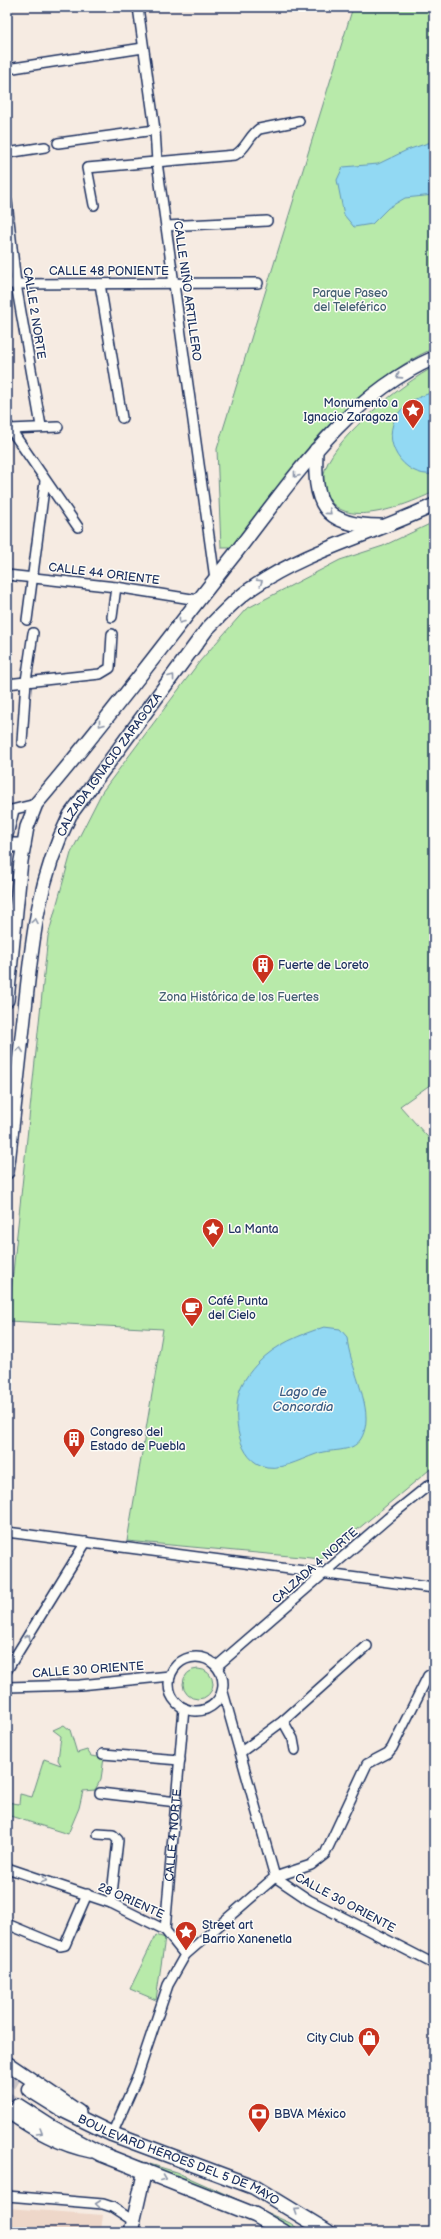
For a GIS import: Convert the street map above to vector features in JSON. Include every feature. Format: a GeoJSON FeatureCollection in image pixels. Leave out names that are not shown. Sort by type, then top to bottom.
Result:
{"type":"FeatureCollection","features":[{"type":"Feature","properties":{"kind":"main road"},"geometry":{"type":"LineString","coordinates":[[7,1000],[24,845],[27,827],[36,804],[316,450],[373,394],[400,374],[434,358]]}},
{"type":"Feature","properties":{"kind":"main road"},"geometry":{"type":"LineString","coordinates":[[316,450],[315,473],[317,492],[322,505],[332,516],[366,526],[386,526]]}},
{"type":"Feature","properties":{"kind":"main road","name":"CALZADA IGNACIO ZARAGOZA"},"geometry":{"type":"LineString","coordinates":[[7,1172],[33,934],[42,886],[57,841],[70,815],[207,629],[232,604],[251,588],[286,568],[319,552],[386,526],[434,505]]}},
{"type":"Feature","properties":{"kind":"main road"},"geometry":{"type":"LineString","coordinates":[[7,845],[24,845]]}},
{"type":"Feature","properties":{"kind":"main road"},"geometry":{"type":"LineString","coordinates":[[7,2063],[112,2134]]}},
{"type":"Feature","properties":{"kind":"main road","name":"BOULEVARD HÉROES DEL 5 DE MAYO"},"geometry":{"type":"LineString","coordinates":[[29,2089],[62,2109],[112,2134],[254,2187],[328,2232]]}},
{"type":"Feature","properties":{"kind":"main road","name":"BOULEVARD HÉROES DEL 5 DE MAYO"},"geometry":{"type":"LineString","coordinates":[[13,2109],[49,2126],[101,2154],[145,2170],[255,2215],[284,2232]]}},
{"type":"Feature","properties":{"kind":"main road"},"geometry":{"type":"LineString","coordinates":[[133,2228],[145,2170]]}},
{"type":"Feature","properties":{"kind":"street","name":"CALLE NIÑO ARTILLERO"},"geometry":{"type":"LineString","coordinates":[[138,7],[155,130],[157,162],[173,283],[215,579]]}},
{"type":"Feature","properties":{"kind":"street"},"geometry":{"type":"LineString","coordinates":[[7,69],[143,48]]}},
{"type":"Feature","properties":{"kind":"street"},"geometry":{"type":"LineString","coordinates":[[94,205],[87,168],[235,155],[241,152],[254,133],[259,129],[299,121]]}},
{"type":"Feature","properties":{"kind":"street"},"geometry":{"type":"LineString","coordinates":[[58,144],[155,130]]}},
{"type":"Feature","properties":{"kind":"street"},"geometry":{"type":"LineString","coordinates":[[7,153],[45,147]]}},
{"type":"Feature","properties":{"kind":"street","name":"CALLE 2 NORTE"},"geometry":{"type":"LineString","coordinates":[[7,202],[12,284],[40,426]]}},
{"type":"Feature","properties":{"kind":"street"},"geometry":{"type":"LineString","coordinates":[[166,226],[267,221]]}},
{"type":"Feature","properties":{"kind":"street","name":"CALLE 48 PONIENTE"},"geometry":{"type":"LineString","coordinates":[[12,284],[258,283]]}},
{"type":"Feature","properties":{"kind":"street"},"geometry":{"type":"LineString","coordinates":[[100,284],[122,418]]}},
{"type":"Feature","properties":{"kind":"street"},"geometry":{"type":"LineString","coordinates":[[8,427],[58,427]]}},
{"type":"Feature","properties":{"kind":"street"},"geometry":{"type":"LineString","coordinates":[[8,427],[78,527]]}},
{"type":"Feature","properties":{"kind":"street"},"geometry":{"type":"LineString","coordinates":[[27,620],[45,480]]}},
{"type":"Feature","properties":{"kind":"street","name":"CALLE 44 ORIENTE"},"geometry":{"type":"LineString","coordinates":[[7,575],[116,587],[198,600]]}},
{"type":"Feature","properties":{"kind":"street"},"geometry":{"type":"LineString","coordinates":[[112,617],[116,587]]}},
{"type":"Feature","properties":{"kind":"street"},"geometry":{"type":"LineString","coordinates":[[22,742],[26,681],[33,633]]}},
{"type":"Feature","properties":{"kind":"street"},"geometry":{"type":"LineString","coordinates":[[7,684],[100,674],[110,668],[112,634]]}},
{"type":"Feature","properties":{"kind":"street"},"geometry":{"type":"LineString","coordinates":[[7,839],[10,811],[36,804]]}},
{"type":"Feature","properties":{"kind":"street","name":"CALZADA 4 NORTE"},"geometry":{"type":"LineString","coordinates":[[217,1666],[388,1518],[429,1486]]}},
{"type":"Feature","properties":{"kind":"street"},"geometry":{"type":"LineString","coordinates":[[7,1532],[434,1588]]}},
{"type":"Feature","properties":{"kind":"street"},"geometry":{"type":"LineString","coordinates":[[7,1670],[86,1542]]}},
{"type":"Feature","properties":{"kind":"street"},"geometry":{"type":"LineString","coordinates":[[241,1752],[283,1721],[367,1646]]}},
{"type":"Feature","properties":{"kind":"street"},"geometry":{"type":"LineString","coordinates":[[191,1657],[203,1657],[217,1666],[224,1682],[219,1699],[207,1709],[191,1711],[176,1702],[171,1694],[169,1685],[170,1676],[179,1662],[191,1657]]}},
{"type":"Feature","properties":{"kind":"street"},"geometry":{"type":"LineString","coordinates":[[112,2134],[136,2080],[168,1985],[186,1955],[275,1877],[311,1865],[325,1854],[367,1764],[388,1753],[392,1748],[428,1676],[434,1672]]}},
{"type":"Feature","properties":{"kind":"street","name":"CALLE 30 ORIENTE"},"geometry":{"type":"LineString","coordinates":[[7,1687],[80,1685],[170,1676]]}},
{"type":"Feature","properties":{"kind":"street","name":"CALLE 30 ORIENTE"},"geometry":{"type":"LineString","coordinates":[[222,1692],[241,1752],[275,1877],[309,1900],[434,1964]]}},
{"type":"Feature","properties":{"kind":"street","name":"CALLE 4 NORTE"},"geometry":{"type":"LineString","coordinates":[[165,1930],[184,1708]]}},
{"type":"Feature","properties":{"kind":"street"},"geometry":{"type":"LineString","coordinates":[[283,1721],[293,1739],[295,1750]]}},
{"type":"Feature","properties":{"kind":"street"},"geometry":{"type":"LineString","coordinates":[[103,1754],[180,1760]]}},
{"type":"Feature","properties":{"kind":"street"},"geometry":{"type":"LineString","coordinates":[[100,1793],[177,1802]]}},
{"type":"Feature","properties":{"kind":"street"},"geometry":{"type":"LineString","coordinates":[[98,1834],[113,1835],[118,1840],[111,1903]]}},
{"type":"Feature","properties":{"kind":"street","name":"28 ORIENTE"},"geometry":{"type":"LineString","coordinates":[[7,1868],[111,1903],[165,1930]]}},
{"type":"Feature","properties":{"kind":"street"},"geometry":{"type":"LineString","coordinates":[[7,1924],[60,1946],[65,1945],[87,1894]]}},
{"type":"Feature","properties":{"kind":"street"},"geometry":{"type":"LineString","coordinates":[[165,1930],[186,1955]]}},
{"type":"Feature","properties":{"kind":"street"},"geometry":{"type":"LineString","coordinates":[[7,2196],[103,2204],[112,2207],[133,2228]]}},
{"type":"Feature","properties":{"kind":"shaded area"},"geometry":{"type":"Polygon","coordinates":[[[7,2208],[103,2215],[101,2230],[112,2232],[7,2232],[7,2208]]]}},
{"type":"Feature","properties":{"kind":"green space","name":"Parque Paseo del Teleférico"},"geometry":{"type":"Polygon","coordinates":[[[353,7],[434,7],[434,348],[404,364],[375,385],[348,409],[297,463],[231,547],[221,547],[217,449],[353,7]]]}},
{"type":"Feature","properties":{"kind":"green space"},"geometry":{"type":"Polygon","coordinates":[[[434,367],[434,492],[409,503],[378,512],[363,514],[348,512],[337,507],[328,497],[324,482],[326,467],[333,454],[343,440],[373,411],[421,374],[434,367]]]}},
{"type":"Feature","properties":{"kind":"green space","name":"Zona Histórica de los Fuertes"},"geometry":{"type":"Polygon","coordinates":[[[434,522],[434,1082],[400,1106],[434,1144],[434,1466],[322,1559],[127,1541],[163,1329],[8,1321],[48,936],[71,853],[102,792],[200,661],[246,609],[340,560],[383,546],[434,522]]]}},
{"type":"Feature","properties":{"kind":"green space"},"geometry":{"type":"Polygon","coordinates":[[[198,1669],[204,1670],[212,1678],[212,1690],[204,1698],[198,1699],[192,1698],[184,1690],[183,1684],[184,1678],[192,1670],[198,1669]]]}},
{"type":"Feature","properties":{"kind":"green space"},"geometry":{"type":"Polygon","coordinates":[[[64,1725],[70,1730],[77,1753],[87,1750],[91,1756],[104,1758],[101,1779],[95,1790],[83,1791],[79,1808],[68,1834],[7,1815],[7,1802],[19,1804],[20,1794],[32,1797],[44,1759],[61,1765],[58,1760],[61,1736],[53,1730],[64,1725]]]}},
{"type":"Feature","properties":{"kind":"green space"},"geometry":{"type":"Polygon","coordinates":[[[156,1935],[165,1938],[156,2000],[130,1989],[156,1935]]]}},
{"type":"Feature","properties":{"kind":"green space"},"geometry":{"type":"Polygon","coordinates":[[[127,2157],[176,2172],[290,2223],[303,2232],[289,2232],[127,2157]]]}},
{"type":"Feature","properties":{"kind":"water"},"geometry":{"type":"Polygon","coordinates":[[[434,141],[434,195],[405,198],[388,208],[372,224],[354,227],[344,215],[337,180],[343,167],[378,164],[407,150],[434,141]]]}},
{"type":"Feature","properties":{"kind":"water","name":"Monumento a Ignacio Zaragoza"},"geometry":{"type":"Polygon","coordinates":[[[434,392],[434,474],[423,474],[404,464],[397,455],[391,435],[393,424],[398,414],[405,406],[424,395],[434,392]]]}},
{"type":"Feature","properties":{"kind":"water","name":"Lago de Concordia"},"geometry":{"type":"Polygon","coordinates":[[[324,1327],[340,1329],[347,1337],[365,1407],[366,1418],[363,1436],[355,1445],[349,1448],[323,1452],[288,1465],[267,1467],[257,1463],[249,1457],[243,1448],[237,1426],[237,1403],[242,1385],[255,1366],[265,1356],[280,1345],[324,1327]]]}},
{"type":"Feature","properties":{"kind":"tunnel"},"geometry":{"type":"LineString","coordinates":[[7,2075],[29,2089]]}},
{"type":"Feature","properties":{"kind":"tunnel"},"geometry":{"type":"LineString","coordinates":[[7,2099],[18,2106]]}},
{"type":"Feature","properties":{"kind":"place","name":"Monumento a Ignacio Zaragoza"},"geometry":{"type":"Point","coordinates":[413,430]}},
{"type":"Feature","properties":{"kind":"place","name":"Fuerte de Loreto"},"geometry":{"type":"Point","coordinates":[263,984]}},
{"type":"Feature","properties":{"kind":"place","name":"La Manta"},"geometry":{"type":"Point","coordinates":[213,1248]}},
{"type":"Feature","properties":{"kind":"place","name":"Café Punta del Cielo"},"geometry":{"type":"Point","coordinates":[192,1328]}},
{"type":"Feature","properties":{"kind":"place","name":"Congreso del Estado de Puebla"},"geometry":{"type":"Point","coordinates":[74,1458]}},
{"type":"Feature","properties":{"kind":"place","name":"Street art Barrio Xanenetla"},"geometry":{"type":"Point","coordinates":[186,1952]}},
{"type":"Feature","properties":{"kind":"place","name":"City Club"},"geometry":{"type":"Point","coordinates":[369,2058]}},
{"type":"Feature","properties":{"kind":"place","name":"BBVA México"},"geometry":{"type":"Point","coordinates":[259,2134]}}]}
